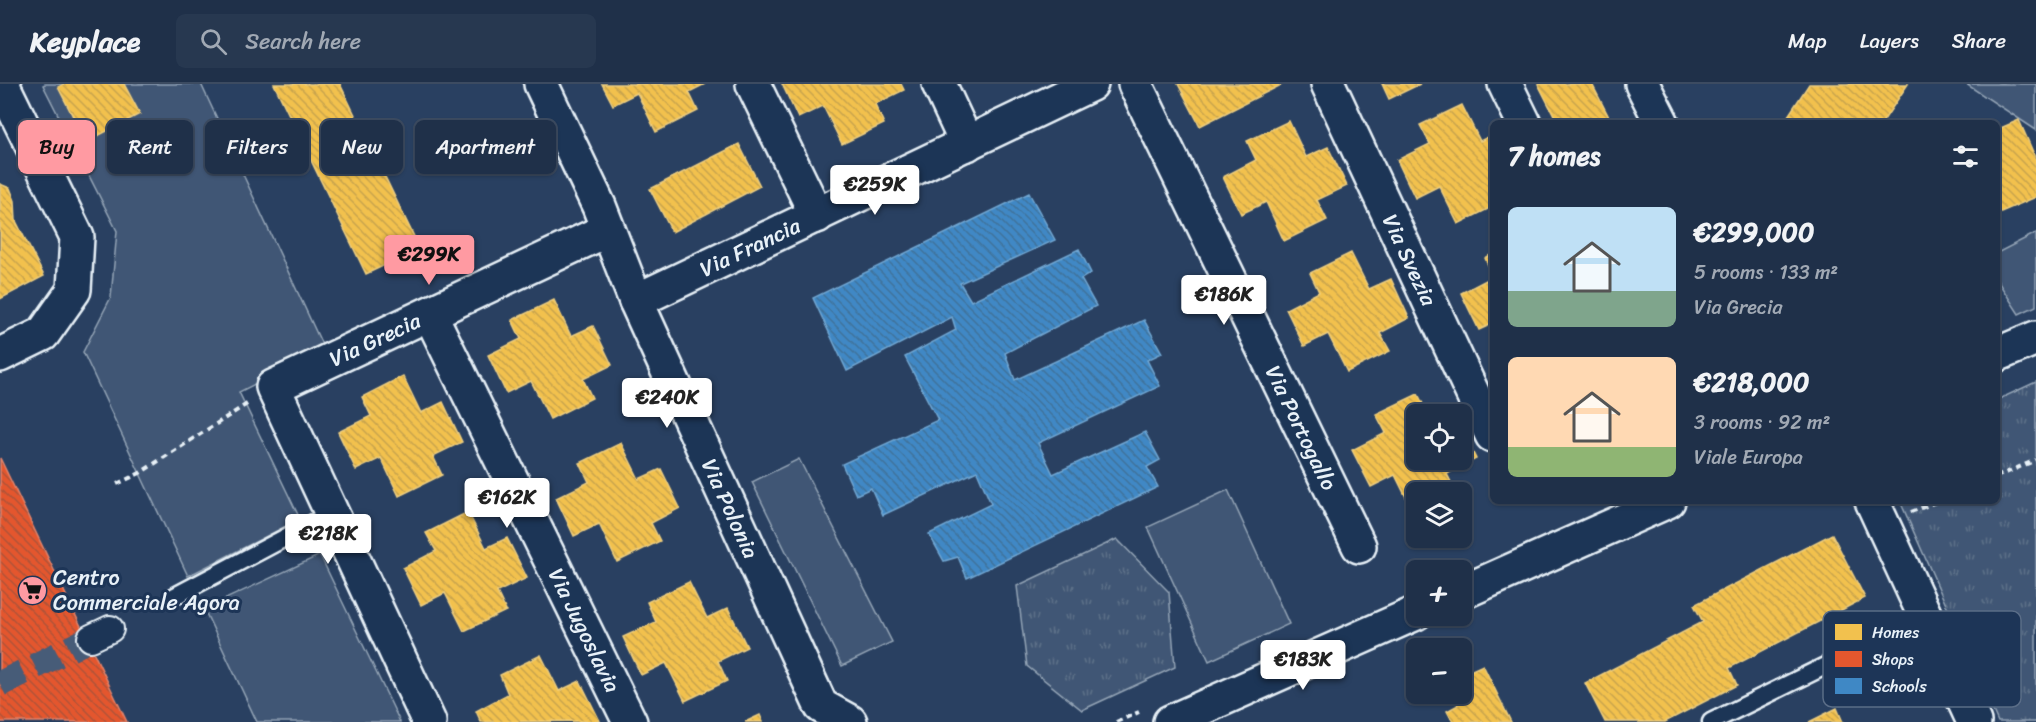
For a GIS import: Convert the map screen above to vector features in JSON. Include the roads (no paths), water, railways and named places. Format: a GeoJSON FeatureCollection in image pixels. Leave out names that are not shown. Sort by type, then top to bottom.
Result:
{"type":"FeatureCollection","features":[{"type":"Feature","properties":{"kind":"street"},"geometry":{"type":"LineString","coordinates":[[0,355],[43,334],[74,290],[77,237],[2,84]]}},
{"type":"Feature","properties":{"kind":"street","name":"Via Polonia"},"geometry":{"type":"LineString","coordinates":[[541,84],[599,206],[636,301],[821,706],[850,722]]}},
{"type":"Feature","properties":{"kind":"street"},"geometry":{"type":"LineString","coordinates":[[753,84],[817,216]]}},
{"type":"Feature","properties":{"kind":"street"},"geometry":{"type":"LineString","coordinates":[[939,84],[968,144]]}},
{"type":"Feature","properties":{"kind":"street","name":"Via Francia"},"geometry":{"type":"LineString","coordinates":[[636,301],[1091,84]]}},
{"type":"Feature","properties":{"kind":"street","name":"Via Portogallo"},"geometry":{"type":"LineString","coordinates":[[1135,84],[1359,546]]}},
{"type":"Feature","properties":{"kind":"street","name":"Via Svezia"},"geometry":{"type":"LineString","coordinates":[[1328,84],[1490,431]]}},
{"type":"Feature","properties":{"kind":"street"},"geometry":{"type":"LineString","coordinates":[[1505,84],[1523,120]]}},
{"type":"Feature","properties":{"kind":"street"},"geometry":{"type":"LineString","coordinates":[[1642,84],[1660,120]]}},
{"type":"Feature","properties":{"kind":"street","name":"Via Grecia"},"geometry":{"type":"LineString","coordinates":[[332,513],[273,387],[607,230]]}},
{"type":"Feature","properties":{"kind":"street","name":"Via Jugoslavia"},"geometry":{"type":"LineString","coordinates":[[430,314],[630,722]]}},
{"type":"Feature","properties":{"kind":"street"},"geometry":{"type":"LineString","coordinates":[[2000,353],[2036,338]]}},
{"type":"Feature","properties":{"kind":"street"},"geometry":{"type":"LineString","coordinates":[[1472,588],[1661,504]]}},
{"type":"Feature","properties":{"kind":"street"},"geometry":{"type":"LineString","coordinates":[[1873,504],[1922,611]]}},
{"type":"Feature","properties":{"kind":"street"},"geometry":{"type":"LineString","coordinates":[[332,513],[429,722]]}},
{"type":"Feature","properties":{"kind":"street"},"geometry":{"type":"LineString","coordinates":[[1170,722],[1406,617]]}},
{"type":"Feature","properties":{"kind":"street"},"geometry":{"type":"LineString","coordinates":[[1967,707],[1974,722]]}},
{"type":"Feature","properties":{"kind":"lane"},"geometry":{"type":"LineString","coordinates":[[173,597],[332,513]]}},
{"type":"Feature","properties":{"kind":"lane"},"geometry":{"type":"LineString","coordinates":[[1712,722],[1823,667]]}},
{"type":"Feature","properties":{"kind":"tunnel"},"geometry":{"type":"LineString","coordinates":[[0,684],[91,638]]}},
{"type":"Feature","properties":{"kind":"place","name":"Centro Commerciale Agora"},"geometry":{"type":"Point","coordinates":[32,590]}}]}
